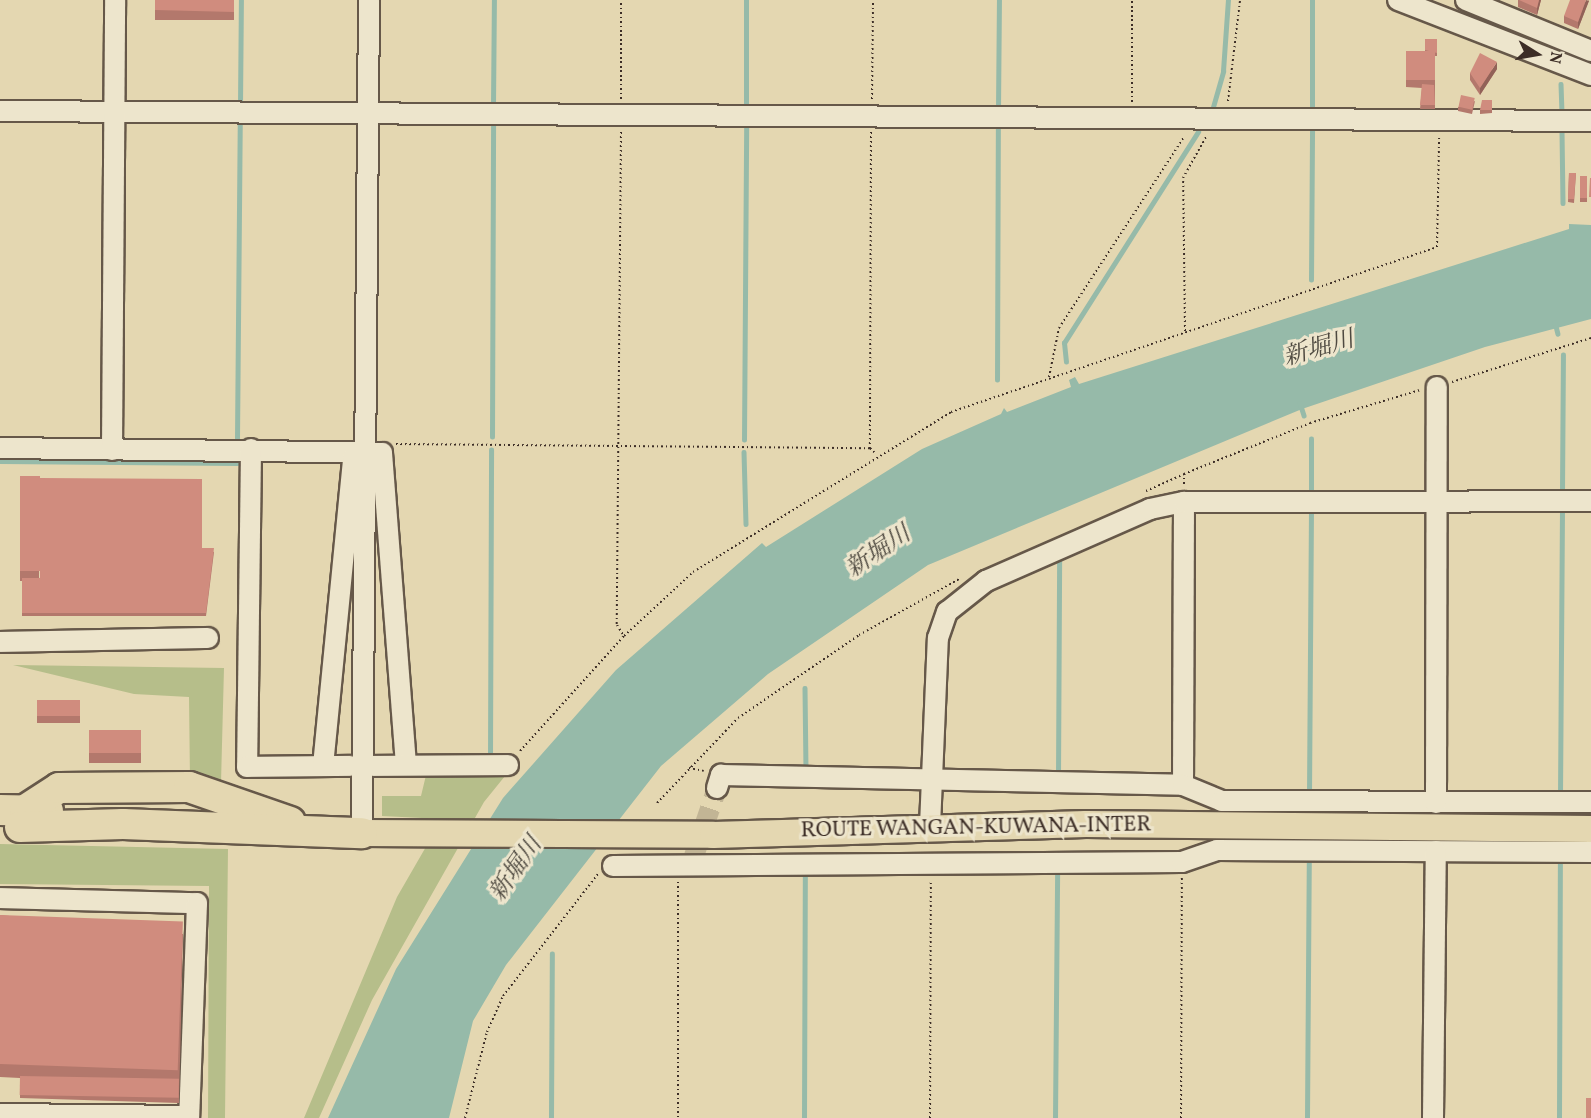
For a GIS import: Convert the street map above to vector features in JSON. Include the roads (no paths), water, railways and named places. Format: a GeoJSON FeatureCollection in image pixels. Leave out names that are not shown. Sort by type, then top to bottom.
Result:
{"type":"FeatureCollection","features":[{"type":"Feature","properties":{"kind":"highway"},"geometry":{"type":"LineString","coordinates":[[9,817],[59,788],[189,787],[307,829]]}},
{"type":"Feature","properties":{"kind":"highway"},"geometry":{"type":"LineString","coordinates":[[9,817],[63,837],[251,840],[307,829],[362,833]]}},
{"type":"Feature","properties":{"kind":"main road","name":"ROUTE WANGAN-KUWANA-INTER"},"geometry":{"type":"LineString","coordinates":[[362,833],[636,835],[930,826],[1591,829]]}},
{"type":"Feature","properties":{"kind":"street"},"geometry":{"type":"LineString","coordinates":[[112,450],[115,0]]}},
{"type":"Feature","properties":{"kind":"street"},"geometry":{"type":"LineString","coordinates":[[362,833],[369,0]]}},
{"type":"Feature","properties":{"kind":"street"},"geometry":{"type":"LineString","coordinates":[[1398,0],[1591,75]]}},
{"type":"Feature","properties":{"kind":"street"},"geometry":{"type":"LineString","coordinates":[[1466,0],[1591,51]]}},
{"type":"Feature","properties":{"kind":"street"},"geometry":{"type":"LineString","coordinates":[[0,111],[368,116],[1195,118],[1440,123],[1591,121]]}},
{"type":"Feature","properties":{"kind":"street"},"geometry":{"type":"LineString","coordinates":[[1436,803],[1437,387]]}},
{"type":"Feature","properties":{"kind":"street"},"geometry":{"type":"LineString","coordinates":[[0,448],[366,449],[382,453],[406,764]]}},
{"type":"Feature","properties":{"kind":"street"},"geometry":{"type":"LineString","coordinates":[[251,449],[247,767],[350,766]]}},
{"type":"Feature","properties":{"kind":"street"},"geometry":{"type":"LineString","coordinates":[[323,766],[353,458],[366,449]]}},
{"type":"Feature","properties":{"kind":"street"},"geometry":{"type":"LineString","coordinates":[[930,826],[929,784],[938,638],[947,612],[986,581],[1150,509],[1184,502],[1438,498],[1591,501]]}},
{"type":"Feature","properties":{"kind":"street"},"geometry":{"type":"LineString","coordinates":[[1183,785],[1184,502]]}},
{"type":"Feature","properties":{"kind":"street"},"geometry":{"type":"LineString","coordinates":[[0,642],[208,638]]}},
{"type":"Feature","properties":{"kind":"street"},"geometry":{"type":"LineString","coordinates":[[374,766],[508,765]]}},
{"type":"Feature","properties":{"kind":"street"},"geometry":{"type":"LineString","coordinates":[[717,788],[721,775],[929,784],[1183,785],[1222,801],[1591,802]]}},
{"type":"Feature","properties":{"kind":"street"},"geometry":{"type":"LineString","coordinates":[[613,866],[1182,862],[1217,850],[1591,852]]}},
{"type":"Feature","properties":{"kind":"street"},"geometry":{"type":"LineString","coordinates":[[1433,1118],[1436,851]]}},
{"type":"Feature","properties":{"kind":"street"},"geometry":{"type":"LineString","coordinates":[[0,898],[197,903],[189,1117],[0,1114]]}},
{"type":"Feature","properties":{"kind":"water","name":"新堀川"},"geometry":{"type":"Polygon","coordinates":[[[1569,224],[1591,225],[1591,319],[1485,347],[1302,409],[928,565],[768,674],[661,766],[506,965],[473,1021],[449,1118],[328,1118],[396,969],[503,798],[616,670],[762,543],[766,547],[922,449],[1001,414],[1004,408],[1007,412],[1071,387],[1069,380],[1075,377],[1079,384],[1569,229],[1569,224]]]}},
{"type":"Feature","properties":{"kind":"waterway"},"geometry":{"type":"LineString","coordinates":[[240,105],[241,0]]}},
{"type":"Feature","properties":{"kind":"waterway"},"geometry":{"type":"LineString","coordinates":[[493,106],[494,0]]}},
{"type":"Feature","properties":{"kind":"waterway"},"geometry":{"type":"LineString","coordinates":[[746,0],[746,108]]}},
{"type":"Feature","properties":{"kind":"waterway"},"geometry":{"type":"LineString","coordinates":[[998,110],[999,0]]}},
{"type":"Feature","properties":{"kind":"waterway"},"geometry":{"type":"LineString","coordinates":[[1213,107],[1223,71],[1228,0]]}},
{"type":"Feature","properties":{"kind":"waterway"},"geometry":{"type":"LineString","coordinates":[[1312,0],[1312,111]]}},
{"type":"Feature","properties":{"kind":"waterway"},"geometry":{"type":"LineString","coordinates":[[1561,84],[1562,112]]}},
{"type":"Feature","properties":{"kind":"waterway"},"geometry":{"type":"LineString","coordinates":[[237,439],[240,122]]}},
{"type":"Feature","properties":{"kind":"waterway"},"geometry":{"type":"LineString","coordinates":[[492,437],[493,124]]}},
{"type":"Feature","properties":{"kind":"waterway"},"geometry":{"type":"LineString","coordinates":[[744,440],[746,126]]}},
{"type":"Feature","properties":{"kind":"waterway"},"geometry":{"type":"LineString","coordinates":[[997,380],[998,128]]}},
{"type":"Feature","properties":{"kind":"waterway"},"geometry":{"type":"LineString","coordinates":[[1311,280],[1312,130]]}},
{"type":"Feature","properties":{"kind":"waterway"},"geometry":{"type":"LineString","coordinates":[[1562,131],[1563,203]]}},
{"type":"Feature","properties":{"kind":"waterway"},"geometry":{"type":"LineString","coordinates":[[1066,362],[1064,343],[1198,132]]}},
{"type":"Feature","properties":{"kind":"waterway"},"geometry":{"type":"LineString","coordinates":[[1555,322],[1558,334]]}},
{"type":"Feature","properties":{"kind":"waterway"},"geometry":{"type":"LineString","coordinates":[[1562,492],[1563,355]]}},
{"type":"Feature","properties":{"kind":"waterway"},"geometry":{"type":"LineString","coordinates":[[1300,403],[1304,415]]}},
{"type":"Feature","properties":{"kind":"waterway"},"geometry":{"type":"LineString","coordinates":[[1311,439],[1311,492]]}},
{"type":"Feature","properties":{"kind":"waterway"},"geometry":{"type":"LineString","coordinates":[[490,759],[491,450]]}},
{"type":"Feature","properties":{"kind":"waterway"},"geometry":{"type":"LineString","coordinates":[[744,452],[746,524]]}},
{"type":"Feature","properties":{"kind":"waterway"},"geometry":{"type":"LineString","coordinates":[[0,461],[237,463]]}},
{"type":"Feature","properties":{"kind":"waterway"},"geometry":{"type":"LineString","coordinates":[[1309,795],[1311,508]]}},
{"type":"Feature","properties":{"kind":"waterway"},"geometry":{"type":"LineString","coordinates":[[1560,796],[1562,509]]}},
{"type":"Feature","properties":{"kind":"waterway"},"geometry":{"type":"LineString","coordinates":[[1058,778],[1059,559]]}},
{"type":"Feature","properties":{"kind":"waterway"},"geometry":{"type":"LineString","coordinates":[[805,688],[806,772]]}},
{"type":"Feature","properties":{"kind":"waterway"},"geometry":{"type":"LineString","coordinates":[[1307,1118],[1309,857]]}},
{"type":"Feature","properties":{"kind":"waterway"},"geometry":{"type":"LineString","coordinates":[[1559,1118],[1560,858]]}},
{"type":"Feature","properties":{"kind":"waterway"},"geometry":{"type":"LineString","coordinates":[[1055,1118],[1057,869]]}},
{"type":"Feature","properties":{"kind":"waterway"},"geometry":{"type":"LineString","coordinates":[[804,1118],[805,873]]}},
{"type":"Feature","properties":{"kind":"waterway"},"geometry":{"type":"LineString","coordinates":[[551,1118],[552,954]]}},
{"type":"Feature","properties":{"kind":"tunnel"},"geometry":{"type":"LineString","coordinates":[[694,856],[717,788]]}}]}
